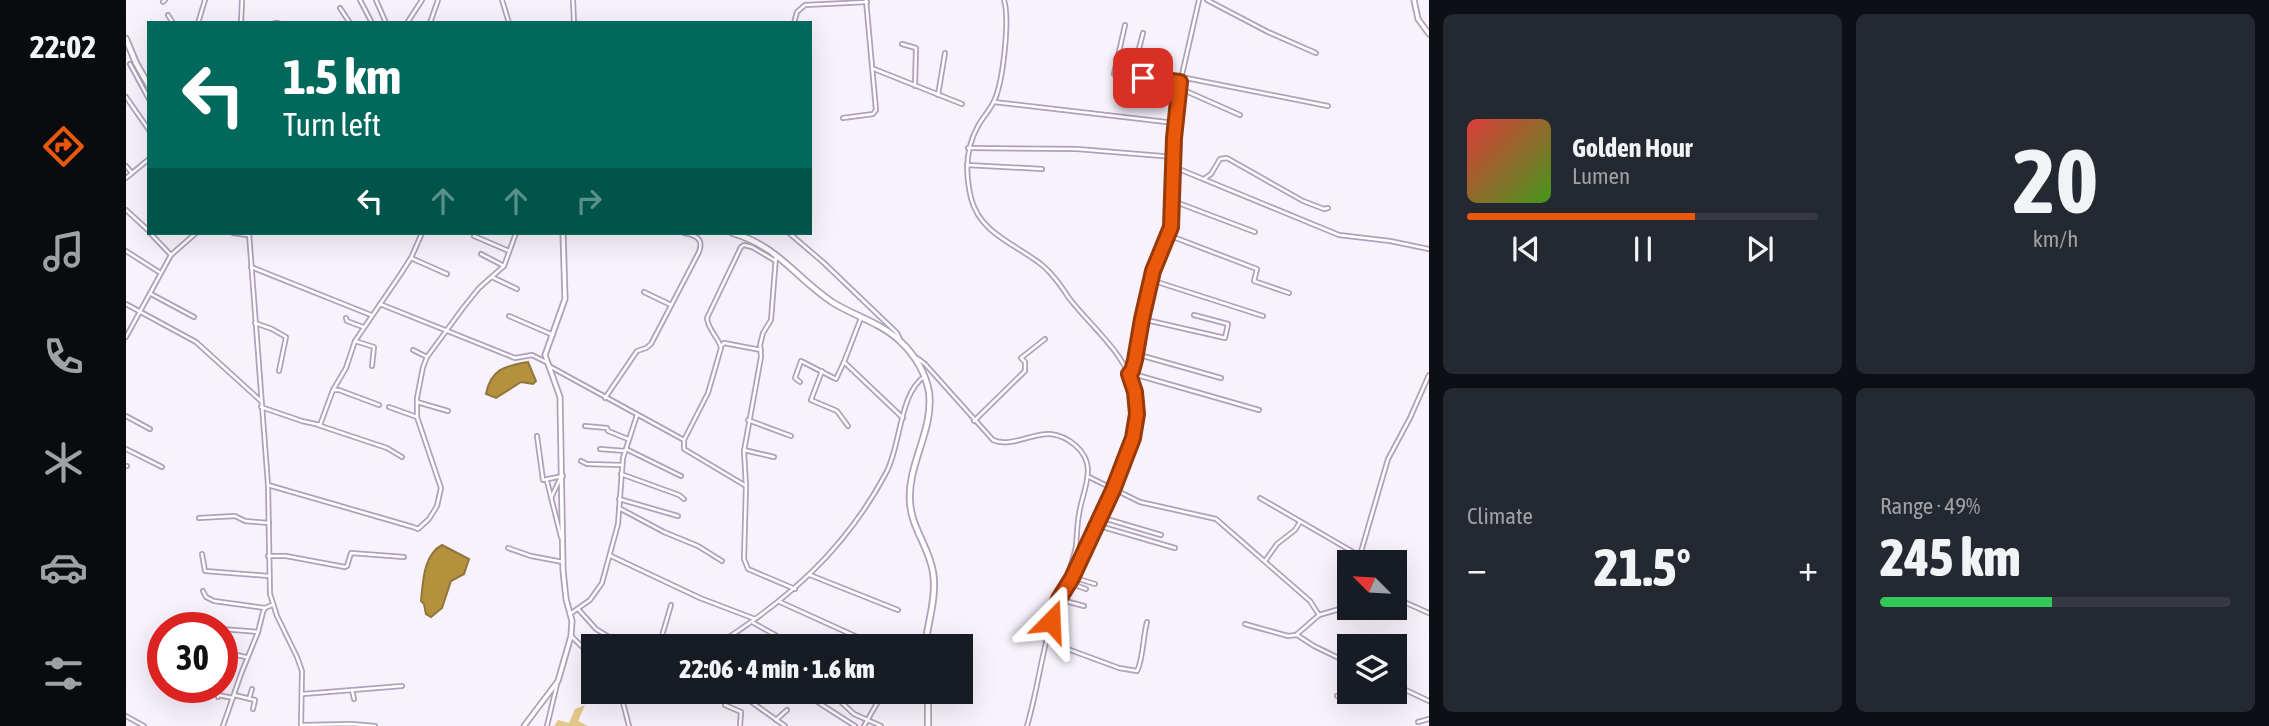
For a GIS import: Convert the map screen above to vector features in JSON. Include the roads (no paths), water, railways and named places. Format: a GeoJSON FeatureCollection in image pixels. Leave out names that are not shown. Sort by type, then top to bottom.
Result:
{"type":"FeatureCollection","features":[{"type":"Feature","properties":{"kind":"main road"},"geometry":{"type":"LineString","coordinates":[[126,39],[147,82]]}},
{"type":"Feature","properties":{"kind":"main road"},"geometry":{"type":"LineString","coordinates":[[738,235],[760,243],[777,254],[827,299],[879,326],[901,341],[925,376],[929,392],[929,413],[910,482],[909,499],[913,521],[933,572],[933,595],[927,634]]}},
{"type":"Feature","properties":{"kind":"main road"},"geometry":{"type":"LineString","coordinates":[[928,704],[928,726]]}},
{"type":"Feature","properties":{"kind":"street"},"geometry":{"type":"LineString","coordinates":[[199,21],[205,0]]}},
{"type":"Feature","properties":{"kind":"street"},"geometry":{"type":"LineString","coordinates":[[241,21],[242,0]]}},
{"type":"Feature","properties":{"kind":"street"},"geometry":{"type":"LineString","coordinates":[[360,0],[371,21]]}},
{"type":"Feature","properties":{"kind":"street"},"geometry":{"type":"LineString","coordinates":[[376,0],[385,21]]}},
{"type":"Feature","properties":{"kind":"street"},"geometry":{"type":"LineString","coordinates":[[408,21],[422,0]]}},
{"type":"Feature","properties":{"kind":"street"},"geometry":{"type":"LineString","coordinates":[[431,21],[438,0]]}},
{"type":"Feature","properties":{"kind":"street"},"geometry":{"type":"LineString","coordinates":[[502,0],[508,21]]}},
{"type":"Feature","properties":{"kind":"street"},"geometry":{"type":"LineString","coordinates":[[573,0],[574,21]]}},
{"type":"Feature","properties":{"kind":"street"},"geometry":{"type":"LineString","coordinates":[[1004,0],[1006,14],[999,83],[994,102],[968,148],[969,190],[978,216],[998,237],[1049,271],[1119,357],[1129,373],[1136,403],[1136,424],[1113,490],[1072,578],[1067,582]]}},
{"type":"Feature","properties":{"kind":"street"},"geometry":{"type":"LineString","coordinates":[[1129,373],[1136,354],[1151,280],[1171,227],[1179,88],[1199,0]]}},
{"type":"Feature","properties":{"kind":"street"},"geometry":{"type":"LineString","coordinates":[[1206,0],[1316,53]]}},
{"type":"Feature","properties":{"kind":"street"},"geometry":{"type":"LineString","coordinates":[[1413,0],[1418,19],[1429,34]]}},
{"type":"Feature","properties":{"kind":"street"},"geometry":{"type":"LineString","coordinates":[[795,21],[797,12],[805,5],[867,1],[875,112],[843,118]]}},
{"type":"Feature","properties":{"kind":"street"},"geometry":{"type":"LineString","coordinates":[[340,8],[350,21]]}},
{"type":"Feature","properties":{"kind":"street"},"geometry":{"type":"LineString","coordinates":[[168,15],[172,21]]}},
{"type":"Feature","properties":{"kind":"street"},"geometry":{"type":"LineString","coordinates":[[1125,25],[1114,74],[1180,82]]}},
{"type":"Feature","properties":{"kind":"street"},"geometry":{"type":"LineString","coordinates":[[1132,76],[1143,33]]}},
{"type":"Feature","properties":{"kind":"street"},"geometry":{"type":"LineString","coordinates":[[902,44],[916,48],[915,86]]}},
{"type":"Feature","properties":{"kind":"street"},"geometry":{"type":"LineString","coordinates":[[938,95],[945,53]]}},
{"type":"Feature","properties":{"kind":"street"},"geometry":{"type":"LineString","coordinates":[[130,64],[147,95]]}},
{"type":"Feature","properties":{"kind":"street"},"geometry":{"type":"LineString","coordinates":[[873,69],[962,104]]}},
{"type":"Feature","properties":{"kind":"street"},"geometry":{"type":"LineString","coordinates":[[1181,77],[1328,106]]}},
{"type":"Feature","properties":{"kind":"street"},"geometry":{"type":"LineString","coordinates":[[1179,88],[1240,115]]}},
{"type":"Feature","properties":{"kind":"street"},"geometry":{"type":"LineString","coordinates":[[126,97],[147,127]]}},
{"type":"Feature","properties":{"kind":"street"},"geometry":{"type":"LineString","coordinates":[[994,102],[1175,124]]}},
{"type":"Feature","properties":{"kind":"street"},"geometry":{"type":"LineString","coordinates":[[968,148],[1077,149],[1174,157]]}},
{"type":"Feature","properties":{"kind":"street"},"geometry":{"type":"LineString","coordinates":[[1205,179],[1220,159],[1227,158],[1303,201],[1328,208]]}},
{"type":"Feature","properties":{"kind":"street"},"geometry":{"type":"LineString","coordinates":[[126,178],[147,161]]}},
{"type":"Feature","properties":{"kind":"street"},"geometry":{"type":"LineString","coordinates":[[967,165],[1042,169]]}},
{"type":"Feature","properties":{"kind":"street"},"geometry":{"type":"LineString","coordinates":[[126,166],[132,173]]}},
{"type":"Feature","properties":{"kind":"street"},"geometry":{"type":"LineString","coordinates":[[1174,167],[1339,235],[1429,249]]}},
{"type":"Feature","properties":{"kind":"street"},"geometry":{"type":"LineString","coordinates":[[1173,201],[1255,233]]}},
{"type":"Feature","properties":{"kind":"street"},"geometry":{"type":"LineString","coordinates":[[126,210],[147,229]]}},
{"type":"Feature","properties":{"kind":"street"},"geometry":{"type":"LineString","coordinates":[[153,235],[171,256]]}},
{"type":"Feature","properties":{"kind":"street"},"geometry":{"type":"LineString","coordinates":[[126,337],[171,256],[195,235]]}},
{"type":"Feature","properties":{"kind":"street"},"geometry":{"type":"LineString","coordinates":[[249,235],[268,485],[268,556],[273,605],[302,671],[301,726],[375,726]]}},
{"type":"Feature","properties":{"kind":"street"},"geometry":{"type":"LineString","coordinates":[[318,425],[346,368],[355,341],[411,258],[421,235]]}},
{"type":"Feature","properties":{"kind":"street"},"geometry":{"type":"LineString","coordinates":[[268,485],[418,529],[429,519],[437,506],[441,488],[417,417],[423,367],[427,356],[479,288],[504,266],[515,235]]}},
{"type":"Feature","properties":{"kind":"street"},"geometry":{"type":"LineString","coordinates":[[547,726],[571,636],[563,562],[560,397],[547,364],[547,347],[565,299],[563,235]]}},
{"type":"Feature","properties":{"kind":"street"},"geometry":{"type":"LineString","coordinates":[[605,398],[637,351],[651,344],[701,248],[700,241],[692,235]]}},
{"type":"Feature","properties":{"kind":"street"},"geometry":{"type":"LineString","coordinates":[[791,235],[891,327],[901,341]]}},
{"type":"Feature","properties":{"kind":"street"},"geometry":{"type":"LineString","coordinates":[[1168,235],[1257,269],[1254,281],[1289,293]]}},
{"type":"Feature","properties":{"kind":"street"},"geometry":{"type":"LineString","coordinates":[[474,236],[509,251]]}},
{"type":"Feature","properties":{"kind":"street"},"geometry":{"type":"LineString","coordinates":[[721,346],[707,318],[741,247],[752,247],[775,261]]}},
{"type":"Feature","properties":{"kind":"street"},"geometry":{"type":"LineString","coordinates":[[126,251],[160,273]]}},
{"type":"Feature","properties":{"kind":"street"},"geometry":{"type":"LineString","coordinates":[[481,254],[504,266]]}},
{"type":"Feature","properties":{"kind":"street"},"geometry":{"type":"LineString","coordinates":[[777,254],[771,320],[763,333],[744,450],[747,486],[745,566],[795,589]]}},
{"type":"Feature","properties":{"kind":"street"},"geometry":{"type":"LineString","coordinates":[[411,258],[447,274]]}},
{"type":"Feature","properties":{"kind":"street"},"geometry":{"type":"LineString","coordinates":[[250,266],[371,315]]}},
{"type":"Feature","properties":{"kind":"street"},"geometry":{"type":"LineString","coordinates":[[492,277],[517,289]]}},
{"type":"Feature","properties":{"kind":"street"},"geometry":{"type":"LineString","coordinates":[[1151,280],[1263,316]]}},
{"type":"Feature","properties":{"kind":"street"},"geometry":{"type":"LineString","coordinates":[[644,292],[671,305]]}},
{"type":"Feature","properties":{"kind":"street"},"geometry":{"type":"LineString","coordinates":[[149,293],[194,317]]}},
{"type":"Feature","properties":{"kind":"street"},"geometry":{"type":"LineString","coordinates":[[126,304],[196,342],[261,401]]}},
{"type":"Feature","properties":{"kind":"street"},"geometry":{"type":"LineString","coordinates":[[380,304],[515,358],[533,355],[605,398],[684,440]]}},
{"type":"Feature","properties":{"kind":"street"},"geometry":{"type":"LineString","coordinates":[[1142,319],[1225,338],[1228,324],[1194,314]]}},
{"type":"Feature","properties":{"kind":"street"},"geometry":{"type":"LineString","coordinates":[[509,316],[553,335]]}},
{"type":"Feature","properties":{"kind":"street"},"geometry":{"type":"LineString","coordinates":[[346,318],[363,327]]}},
{"type":"Feature","properties":{"kind":"street"},"geometry":{"type":"LineString","coordinates":[[800,382],[795,378],[801,361],[836,379],[861,318]]}},
{"type":"Feature","properties":{"kind":"street"},"geometry":{"type":"LineString","coordinates":[[255,323],[286,337],[279,371]]}},
{"type":"Feature","properties":{"kind":"street"},"geometry":{"type":"LineString","coordinates":[[974,421],[1025,371],[1025,362],[1021,358],[1045,339]]}},
{"type":"Feature","properties":{"kind":"street"},"geometry":{"type":"LineString","coordinates":[[355,341],[374,347],[372,366]]}},
{"type":"Feature","properties":{"kind":"street"},"geometry":{"type":"LineString","coordinates":[[747,486],[684,449],[684,440],[708,393],[721,346],[724,343],[761,351]]}},
{"type":"Feature","properties":{"kind":"street"},"geometry":{"type":"LineString","coordinates":[[412,350],[427,356]]}},
{"type":"Feature","properties":{"kind":"street"},"geometry":{"type":"LineString","coordinates":[[1136,354],[1221,378]]}},
{"type":"Feature","properties":{"kind":"street"},"geometry":{"type":"LineString","coordinates":[[914,357],[925,364],[986,434],[999,443],[1041,435],[1062,437],[1075,445],[1088,464],[1088,477],[1079,510],[1076,547],[1046,641],[1027,726]]}},
{"type":"Feature","properties":{"kind":"street"},"geometry":{"type":"LineString","coordinates":[[844,362],[903,418]]}},
{"type":"Feature","properties":{"kind":"street"},"geometry":{"type":"LineString","coordinates":[[822,371],[811,400],[837,411],[848,426]]}},
{"type":"Feature","properties":{"kind":"street"},"geometry":{"type":"LineString","coordinates":[[1129,373],[1259,410]]}},
{"type":"Feature","properties":{"kind":"street"},"geometry":{"type":"LineString","coordinates":[[1362,550],[1388,459],[1429,375]]}},
{"type":"Feature","properties":{"kind":"street"},"geometry":{"type":"LineString","coordinates":[[733,634],[795,589],[850,529],[892,461],[915,384],[925,376]]}},
{"type":"Feature","properties":{"kind":"street"},"geometry":{"type":"LineString","coordinates":[[333,390],[379,405]]}},
{"type":"Feature","properties":{"kind":"street"},"geometry":{"type":"LineString","coordinates":[[417,402],[448,411]]}},
{"type":"Feature","properties":{"kind":"street"},"geometry":{"type":"LineString","coordinates":[[261,407],[387,448],[402,457]]}},
{"type":"Feature","properties":{"kind":"street"},"geometry":{"type":"LineString","coordinates":[[389,407],[417,417]]}},
{"type":"Feature","properties":{"kind":"street"},"geometry":{"type":"LineString","coordinates":[[570,614],[579,610],[597,592],[610,556],[618,524],[622,465],[637,415]]}},
{"type":"Feature","properties":{"kind":"street"},"geometry":{"type":"LineString","coordinates":[[126,416],[150,429]]}},
{"type":"Feature","properties":{"kind":"street"},"geometry":{"type":"LineString","coordinates":[[748,420],[790,436]]}},
{"type":"Feature","properties":{"kind":"street"},"geometry":{"type":"LineString","coordinates":[[585,426],[607,428],[608,431],[628,439]]}},
{"type":"Feature","properties":{"kind":"street"},"geometry":{"type":"LineString","coordinates":[[537,436],[543,480],[561,476]]}},
{"type":"Feature","properties":{"kind":"street"},"geometry":{"type":"LineString","coordinates":[[126,449],[162,467]]}},
{"type":"Feature","properties":{"kind":"street"},"geometry":{"type":"LineString","coordinates":[[600,449],[625,450],[681,476]]}},
{"type":"Feature","properties":{"kind":"street"},"geometry":{"type":"LineString","coordinates":[[744,450],[774,457]]}},
{"type":"Feature","properties":{"kind":"street"},"geometry":{"type":"LineString","coordinates":[[581,461],[587,464],[622,465]]}},
{"type":"Feature","properties":{"kind":"street"},"geometry":{"type":"LineString","coordinates":[[621,474],[684,499]]}},
{"type":"Feature","properties":{"kind":"street"},"geometry":{"type":"LineString","coordinates":[[551,498],[561,476]]}},
{"type":"Feature","properties":{"kind":"street"},"geometry":{"type":"LineString","coordinates":[[1088,477],[1140,502],[1216,519],[1310,601],[1319,615]]}},
{"type":"Feature","properties":{"kind":"street"},"geometry":{"type":"LineString","coordinates":[[547,480],[563,537]]}},
{"type":"Feature","properties":{"kind":"street"},"geometry":{"type":"LineString","coordinates":[[1260,498],[1349,550]]}},
{"type":"Feature","properties":{"kind":"street"},"geometry":{"type":"LineString","coordinates":[[619,499],[678,516]]}},
{"type":"Feature","properties":{"kind":"street"},"geometry":{"type":"LineString","coordinates":[[618,508],[698,546],[722,561]]}},
{"type":"Feature","properties":{"kind":"street"},"geometry":{"type":"LineString","coordinates":[[199,518],[234,516],[245,522],[270,523]]}},
{"type":"Feature","properties":{"kind":"street"},"geometry":{"type":"LineString","coordinates":[[1100,517],[1161,535]]}},
{"type":"Feature","properties":{"kind":"street"},"geometry":{"type":"LineString","coordinates":[[1265,561],[1277,544],[1295,530],[1300,522]]}},
{"type":"Feature","properties":{"kind":"street"},"geometry":{"type":"LineString","coordinates":[[1096,525],[1175,548]]}},
{"type":"Feature","properties":{"kind":"street"},"geometry":{"type":"LineString","coordinates":[[508,548],[563,562]]}},
{"type":"Feature","properties":{"kind":"street"},"geometry":{"type":"LineString","coordinates":[[268,556],[286,556],[345,567],[351,553],[404,557]]}},
{"type":"Feature","properties":{"kind":"street"},"geometry":{"type":"LineString","coordinates":[[202,554],[205,571],[270,576]]}},
{"type":"Feature","properties":{"kind":"street"},"geometry":{"type":"LineString","coordinates":[[610,556],[700,598],[755,619]]}},
{"type":"Feature","properties":{"kind":"street"},"geometry":{"type":"LineString","coordinates":[[810,575],[898,610]]}},
{"type":"Feature","properties":{"kind":"street"},"geometry":{"type":"LineString","coordinates":[[1072,578],[1096,584]]}},
{"type":"Feature","properties":{"kind":"street"},"geometry":{"type":"LineString","coordinates":[[1067,582],[1086,589]]}},
{"type":"Feature","properties":{"kind":"street"},"geometry":{"type":"LineString","coordinates":[[203,591],[206,597],[214,601],[265,608],[273,605]]}},
{"type":"Feature","properties":{"kind":"street"},"geometry":{"type":"LineString","coordinates":[[1059,599],[1084,606]]}},
{"type":"Feature","properties":{"kind":"street"},"geometry":{"type":"LineString","coordinates":[[780,602],[851,634]]}},
{"type":"Feature","properties":{"kind":"street"},"geometry":{"type":"LineString","coordinates":[[1407,603],[1429,613]]}},
{"type":"Feature","properties":{"kind":"street"},"geometry":{"type":"LineString","coordinates":[[663,634],[671,605]]}},
{"type":"Feature","properties":{"kind":"street"},"geometry":{"type":"LineString","coordinates":[[238,682],[265,608]]}},
{"type":"Feature","properties":{"kind":"street"},"geometry":{"type":"LineString","coordinates":[[579,610],[605,634]]}},
{"type":"Feature","properties":{"kind":"street"},"geometry":{"type":"LineString","coordinates":[[1245,624],[1288,636],[1296,635],[1319,615],[1337,610]]}},
{"type":"Feature","properties":{"kind":"street"},"geometry":{"type":"LineString","coordinates":[[751,622],[773,634]]}},
{"type":"Feature","properties":{"kind":"street"},"geometry":{"type":"LineString","coordinates":[[1046,641],[1119,668],[1137,671],[1140,667],[1147,622]]}},
{"type":"Feature","properties":{"kind":"street"},"geometry":{"type":"LineString","coordinates":[[238,630],[258,632]]}},
{"type":"Feature","properties":{"kind":"street"},"geometry":{"type":"LineString","coordinates":[[1296,635],[1337,657]]}},
{"type":"Feature","properties":{"kind":"street"},"geometry":{"type":"LineString","coordinates":[[571,636],[581,646]]}},
{"type":"Feature","properties":{"kind":"street"},"geometry":{"type":"LineString","coordinates":[[238,655],[247,657]]}},
{"type":"Feature","properties":{"kind":"street"},"geometry":{"type":"LineString","coordinates":[[524,726],[558,681]]}},
{"type":"Feature","properties":{"kind":"street"},"geometry":{"type":"LineString","coordinates":[[303,694],[402,686]]}},
{"type":"Feature","properties":{"kind":"street"},"geometry":{"type":"LineString","coordinates":[[249,699],[252,689]]}},
{"type":"Feature","properties":{"kind":"street"},"geometry":{"type":"LineString","coordinates":[[352,690],[354,699]]}},
{"type":"Feature","properties":{"kind":"street"},"geometry":{"type":"LineString","coordinates":[[1407,691],[1429,701]]}},
{"type":"Feature","properties":{"kind":"street"},"geometry":{"type":"LineString","coordinates":[[238,697],[256,701],[253,709]]}},
{"type":"Feature","properties":{"kind":"street"},"geometry":{"type":"LineString","coordinates":[[224,726],[231,703]]}},
{"type":"Feature","properties":{"kind":"street"},"geometry":{"type":"LineString","coordinates":[[623,704],[629,726]]}},
{"type":"Feature","properties":{"kind":"street"},"geometry":{"type":"LineString","coordinates":[[726,704],[741,712],[740,726]]}},
{"type":"Feature","properties":{"kind":"street"},"geometry":{"type":"LineString","coordinates":[[752,704],[785,726]]}},
{"type":"Feature","properties":{"kind":"street"},"geometry":{"type":"LineString","coordinates":[[821,704],[855,726]]}},
{"type":"Feature","properties":{"kind":"street"},"geometry":{"type":"LineString","coordinates":[[843,704],[854,715],[881,726]]}},
{"type":"Feature","properties":{"kind":"street"},"geometry":{"type":"LineString","coordinates":[[864,726],[876,704]]}},
{"type":"Feature","properties":{"kind":"street"},"geometry":{"type":"LineString","coordinates":[[776,720],[787,710]]}},
{"type":"Feature","properties":{"kind":"street"},"geometry":{"type":"LineString","coordinates":[[126,716],[144,726]]}},
{"type":"Feature","properties":{"kind":"street"},"geometry":{"type":"LineString","coordinates":[[1418,722],[1429,719]]}}]}
